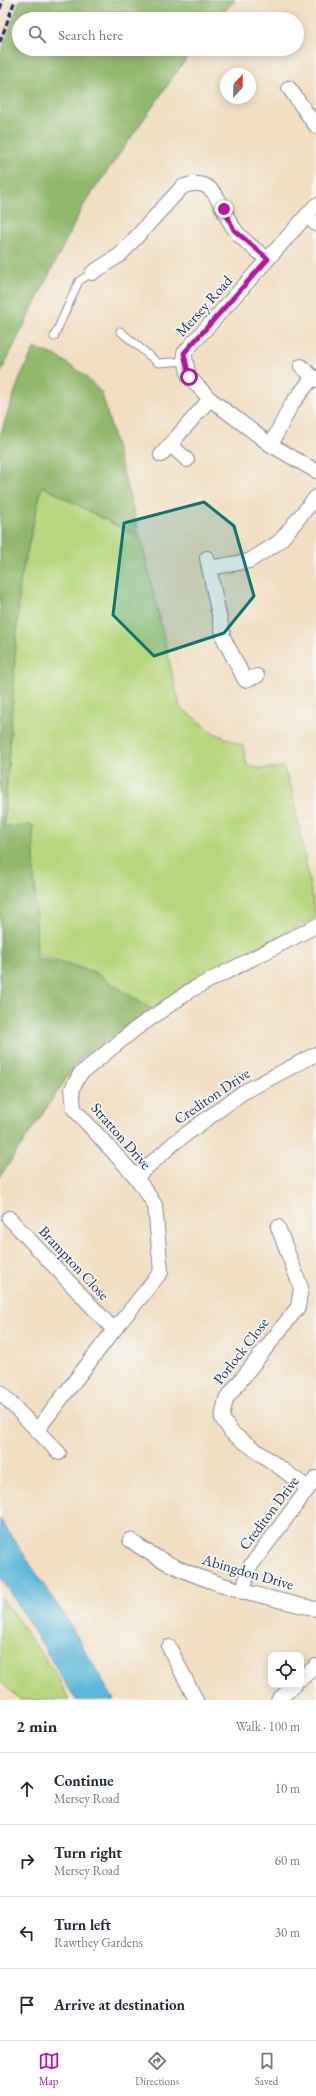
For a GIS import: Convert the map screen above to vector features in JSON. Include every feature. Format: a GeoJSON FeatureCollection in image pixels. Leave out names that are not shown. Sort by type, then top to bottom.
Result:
{"type":"FeatureCollection","features":[{"type":"Feature","properties":{"kind":"street"},"geometry":{"type":"LineString","coordinates":[[289,88],[316,126]]}},
{"type":"Feature","properties":{"kind":"street"},"geometry":{"type":"LineString","coordinates":[[92,273],[120,255],[182,187],[190,184],[199,184],[207,187],[216,196],[234,230],[268,259]]}},
{"type":"Feature","properties":{"kind":"street","name":"Mersey Road"},"geometry":{"type":"LineString","coordinates":[[313,215],[268,259],[184,353],[189,377],[210,399],[271,445],[316,471]]}},
{"type":"Feature","properties":{"kind":"street"},"geometry":{"type":"LineString","coordinates":[[271,445],[292,405],[315,378],[301,366]]}},
{"type":"Feature","properties":{"kind":"street"},"geometry":{"type":"LineString","coordinates":[[187,460],[166,450],[210,399]]}},
{"type":"Feature","properties":{"kind":"street"},"geometry":{"type":"LineString","coordinates":[[256,676],[245,680],[224,639],[208,564],[249,561],[278,542],[316,498]]}},
{"type":"Feature","properties":{"kind":"street","name":"Stratton Drive"},"geometry":{"type":"LineString","coordinates":[[37,1430],[161,1272],[155,1205],[136,1177],[74,1109],[72,1089],[80,1074],[134,1030],[191,990],[316,926]]}},
{"type":"Feature","properties":{"kind":"street","name":"Crediton Drive"},"geometry":{"type":"LineString","coordinates":[[136,1177],[174,1143],[242,1093],[316,1054]]}},
{"type":"Feature","properties":{"kind":"street","name":"Brampton Close"},"geometry":{"type":"LineString","coordinates":[[9,1218],[114,1330]]}},
{"type":"Feature","properties":{"kind":"street","name":"Porlock Close"},"geometry":{"type":"LineString","coordinates":[[278,1227],[301,1288],[298,1306],[226,1399],[222,1418],[232,1433],[312,1483]]}},
{"type":"Feature","properties":{"kind":"street"},"geometry":{"type":"LineString","coordinates":[[0,1392],[59,1453]]}},
{"type":"Feature","properties":{"kind":"street","name":"Crediton Drive"},"geometry":{"type":"LineString","coordinates":[[243,1592],[249,1568],[312,1483]]}},
{"type":"Feature","properties":{"kind":"street","name":"Abingdon Drive"},"geometry":{"type":"LineString","coordinates":[[130,1540],[150,1555],[204,1579],[243,1592],[316,1609]]}},
{"type":"Feature","properties":{"kind":"street"},"geometry":{"type":"LineString","coordinates":[[169,1647],[196,1700]]}},
{"type":"Feature","properties":{"kind":"street"},"geometry":{"type":"LineString","coordinates":[[304,1676],[316,1666]]}},
{"type":"Feature","properties":{"kind":"street"},"geometry":{"type":"LineString","coordinates":[[278,1700],[292,1688]]}},
{"type":"Feature","properties":{"kind":"lane"},"geometry":{"type":"LineString","coordinates":[[54,337],[79,281],[92,273]]}},
{"type":"Feature","properties":{"kind":"lane"},"geometry":{"type":"LineString","coordinates":[[120,331],[158,363],[186,361]]}},
{"type":"Feature","properties":{"kind":"highlighted area"},"geometry":{"type":"Polygon","coordinates":[[[204,502],[234,526],[254,596],[224,633],[154,656],[113,615],[124,523],[204,502]]]}},
{"type":"Feature","properties":{"kind":"green space"},"geometry":{"type":"Polygon","coordinates":[[[20,0],[235,0],[224,12],[16,12],[20,0]]]}},
{"type":"Feature","properties":{"kind":"green space"},"geometry":{"type":"Polygon","coordinates":[[[12,22],[12,56],[188,56],[83,206],[0,374],[0,56],[12,22]]]}},
{"type":"Feature","properties":{"kind":"green space"},"geometry":{"type":"Polygon","coordinates":[[[34,348],[55,355],[83,374],[102,393],[141,539],[42,486],[20,582],[4,827],[33,825],[37,957],[94,972],[151,1009],[79,1060],[0,1177],[0,435],[20,377],[34,348]]]}},
{"type":"Feature","properties":{"kind":"green space"},"geometry":{"type":"Polygon","coordinates":[[[42,486],[141,539],[180,707],[212,732],[243,746],[247,765],[260,769],[283,767],[292,790],[316,917],[192,981],[151,1009],[94,972],[37,954],[33,825],[4,827],[20,582],[42,486]]]}},
{"type":"Feature","properties":{"kind":"green space"},"geometry":{"type":"Polygon","coordinates":[[[0,1596],[57,1675],[69,1700],[20,1700],[0,1681],[0,1596]]]}},
{"type":"Feature","properties":{"kind":"water"},"geometry":{"type":"Polygon","coordinates":[[[0,1519],[66,1618],[114,1700],[76,1700],[0,1575],[0,1519]]]}},
{"type":"Feature","properties":{"kind":"railway"},"geometry":{"type":"LineString","coordinates":[[0,9],[3,0]]}},
{"type":"Feature","properties":{"kind":"railway"},"geometry":{"type":"LineString","coordinates":[[0,42],[15,0]]}},
{"type":"Feature","properties":{"kind":"route"},"geometry":{"type":"LineString","coordinates":[[189,377],[184,353],[268,259],[254,249],[234,230],[224,209]]}}]}
